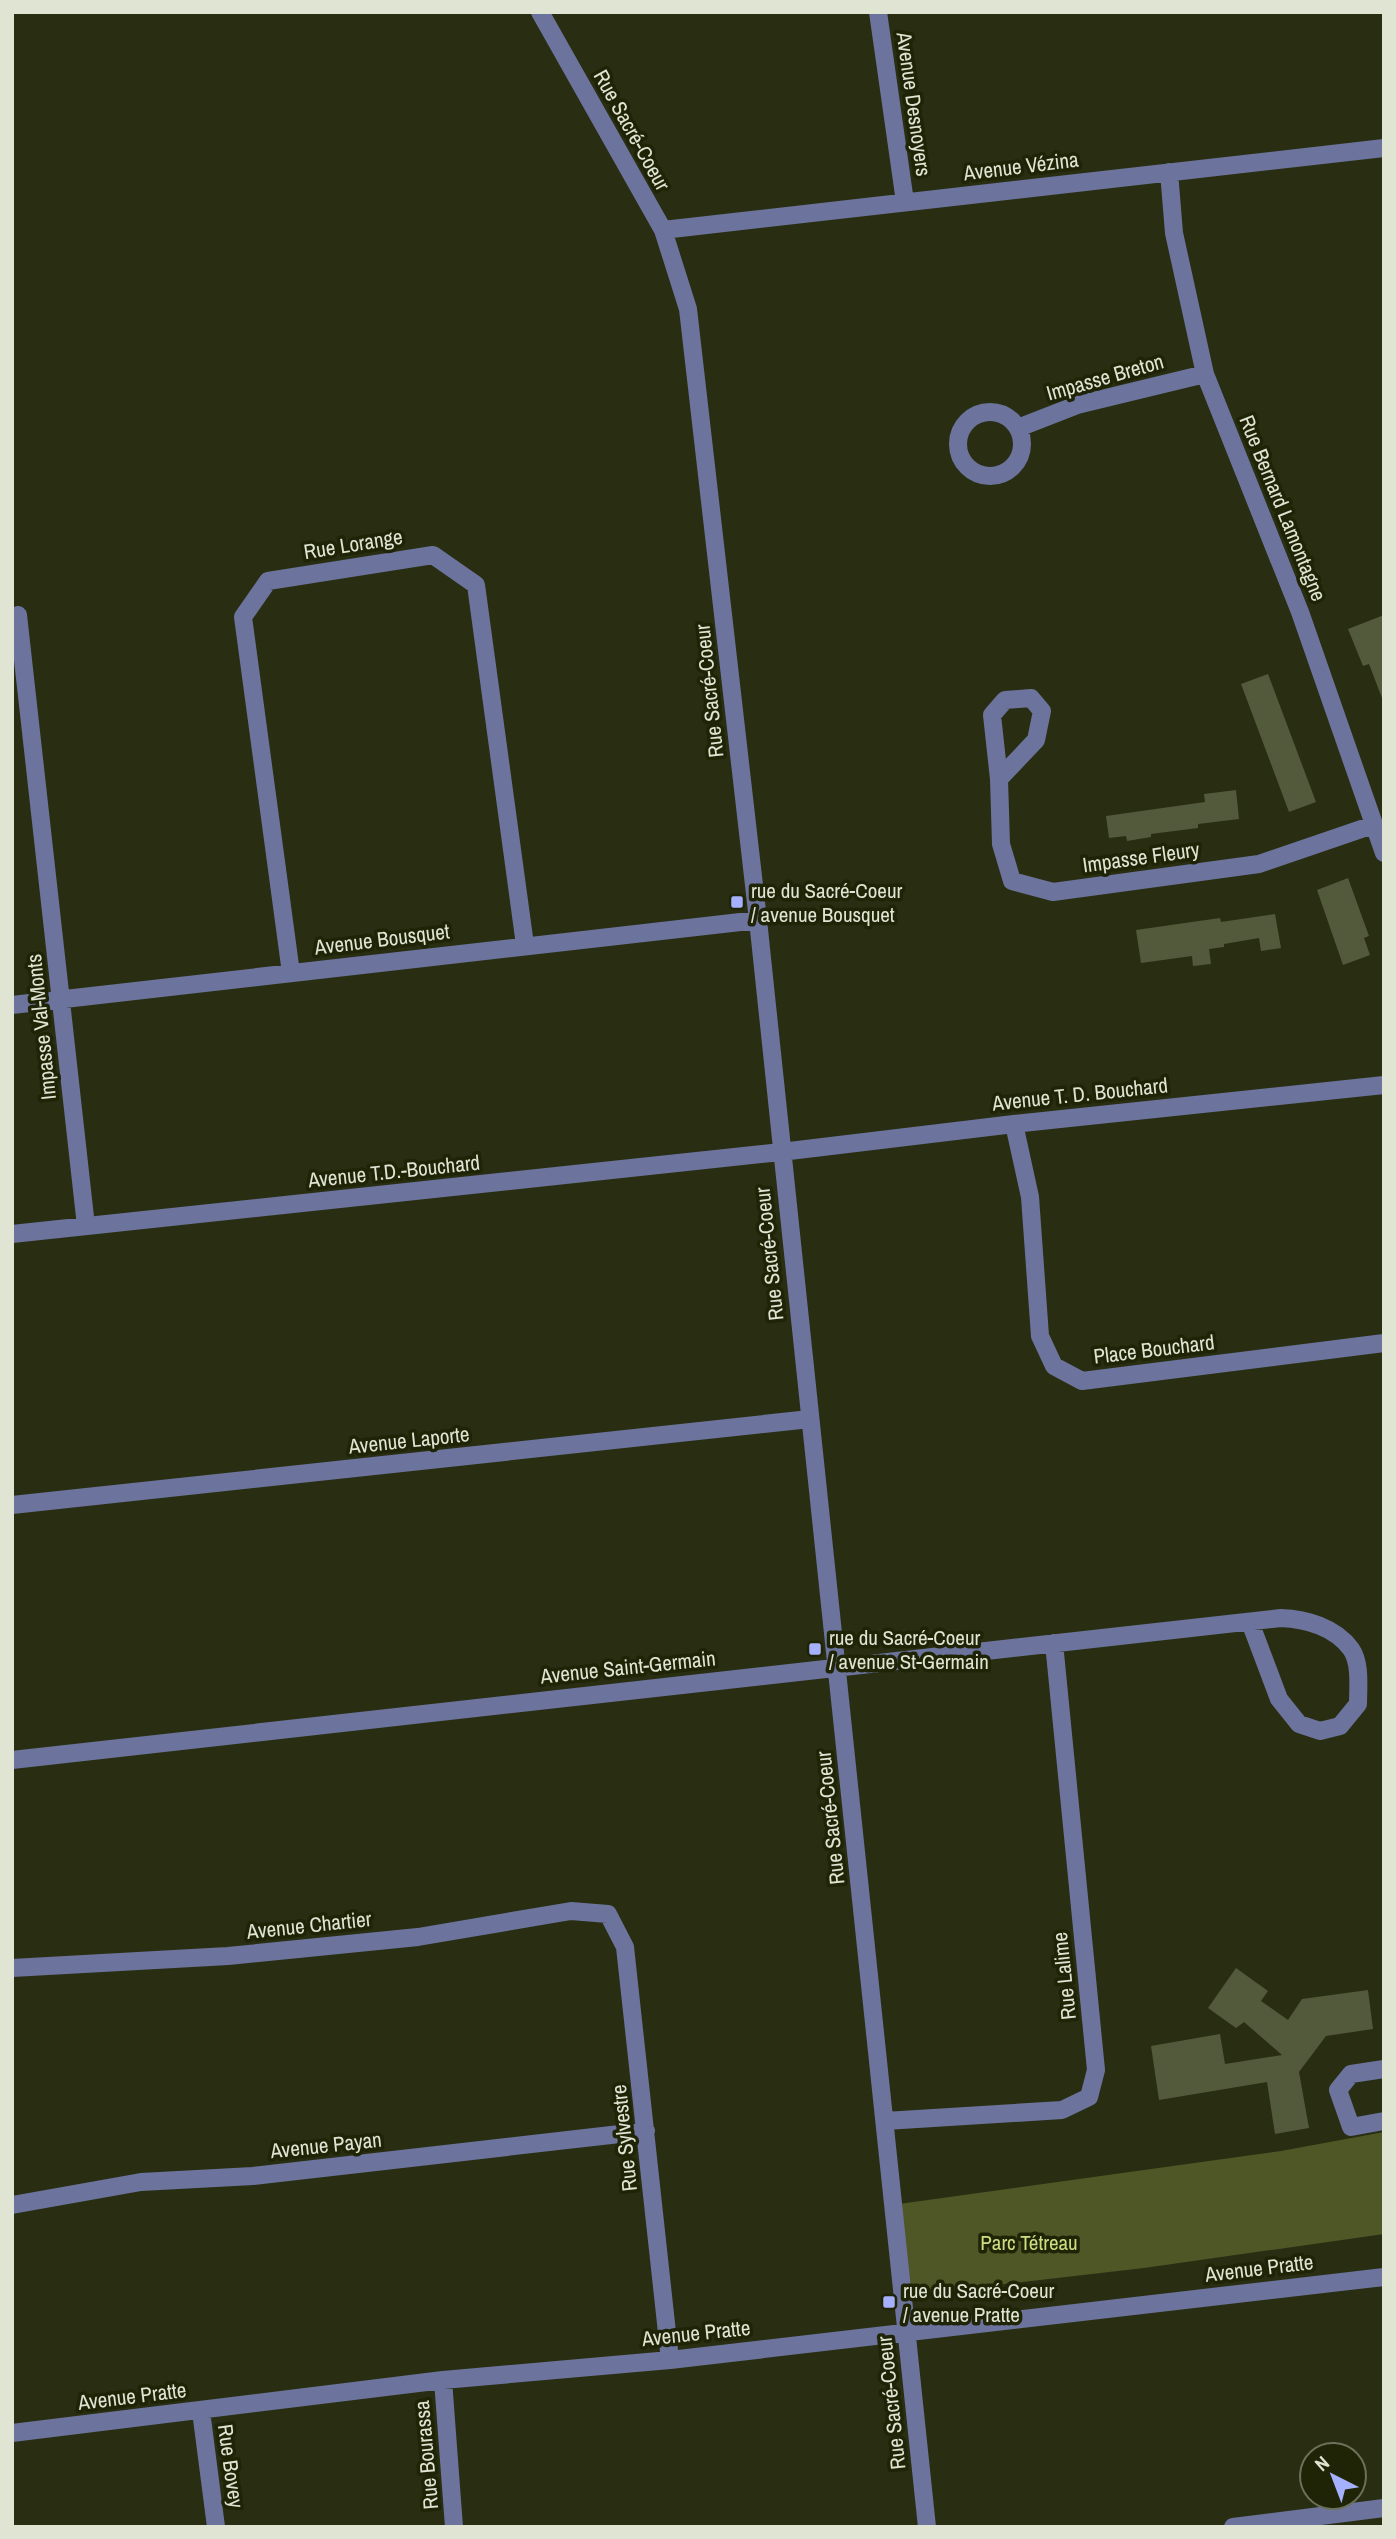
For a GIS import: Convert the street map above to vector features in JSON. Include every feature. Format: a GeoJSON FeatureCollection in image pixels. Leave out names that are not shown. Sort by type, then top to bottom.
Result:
{"type":"FeatureCollection","features":[{"type":"Feature","properties":{"kind":"street","name":"Rue Sacré-Coeur"},"geometry":{"type":"LineString","coordinates":[[540,12],[663,230],[688,309],[758,920],[927,2527]]}},
{"type":"Feature","properties":{"kind":"street","name":"Avenue Desnoyers"},"geometry":{"type":"LineString","coordinates":[[878,12],[905,202]]}},
{"type":"Feature","properties":{"kind":"street","name":"Avenue Vézina"},"geometry":{"type":"LineString","coordinates":[[663,230],[1384,148]]}},
{"type":"Feature","properties":{"kind":"street","name":"Rue Bernard Lamontagne"},"geometry":{"type":"LineString","coordinates":[[1169,172],[1174,233],[1205,374],[1300,612],[1384,853]]}},
{"type":"Feature","properties":{"kind":"street","name":"Impasse Breton"},"geometry":{"type":"LineString","coordinates":[[1018,428],[1077,405],[1205,374]]}},
{"type":"Feature","properties":{"kind":"street","name":"Rue Lorange"},"geometry":{"type":"LineString","coordinates":[[291,973],[243,617],[268,581],[433,555],[475,585],[525,945]]}},
{"type":"Feature","properties":{"kind":"street","name":"Impasse Val-Monts"},"geometry":{"type":"LineString","coordinates":[[18,615],[86,1226]]}},
{"type":"Feature","properties":{"kind":"street","name":"Impasse Fleury"},"geometry":{"type":"LineString","coordinates":[[999,779],[1001,844],[1013,881],[1053,892],[1259,864],[1373,825]]}},
{"type":"Feature","properties":{"kind":"street","name":"Avenue Bousquet"},"geometry":{"type":"LineString","coordinates":[[12,1005],[758,920]]}},
{"type":"Feature","properties":{"kind":"street","name":"Avenue T. D. Bouchard"},"geometry":{"type":"LineString","coordinates":[[781,1152],[1384,1085]]}},
{"type":"Feature","properties":{"kind":"street","name":"Place Bouchard"},"geometry":{"type":"LineString","coordinates":[[1014,1124],[1030,1197],[1040,1336],[1054,1366],[1082,1381],[1384,1343]]}},
{"type":"Feature","properties":{"kind":"street","name":"Avenue T.D.-Bouchard"},"geometry":{"type":"LineString","coordinates":[[12,1234],[781,1152]]}},
{"type":"Feature","properties":{"kind":"street","name":"Avenue Laporte"},"geometry":{"type":"LineString","coordinates":[[12,1505],[810,1419]]}},
{"type":"Feature","properties":{"kind":"street","name":"Avenue Saint-Germain"},"geometry":{"type":"LineString","coordinates":[[12,1760],[1280,1618],[1300,1619],[1327,1629],[1352,1650],[1357,1671],[1358,1704],[1340,1726],[1321,1731],[1298,1724],[1279,1699],[1250,1622]]}},
{"type":"Feature","properties":{"kind":"street","name":"Rue Lalime"},"geometry":{"type":"LineString","coordinates":[[885,2121],[1062,2110],[1089,2097],[1097,2070],[1054,1643]]}},
{"type":"Feature","properties":{"kind":"street","name":"Avenue Chartier"},"geometry":{"type":"LineString","coordinates":[[12,1968],[242,1955],[418,1937],[571,1912],[608,1914]]}},
{"type":"Feature","properties":{"kind":"street","name":"Rue Sylvestre"},"geometry":{"type":"LineString","coordinates":[[608,1914],[625,1947],[670,2360]]}},
{"type":"Feature","properties":{"kind":"street"},"geometry":{"type":"LineString","coordinates":[[1384,2069],[1351,2074],[1338,2090],[1351,2127],[1384,2121]]}},
{"type":"Feature","properties":{"kind":"street","name":"Avenue Payan"},"geometry":{"type":"LineString","coordinates":[[12,2205],[141,2182],[253,2176],[646,2131]]}},
{"type":"Feature","properties":{"kind":"street","name":"Avenue Pratte"},"geometry":{"type":"LineString","coordinates":[[12,2433],[443,2380],[670,2360],[1384,2277]]}},
{"type":"Feature","properties":{"kind":"street","name":"Rue Bourassa"},"geometry":{"type":"LineString","coordinates":[[443,2380],[454,2527]]}},
{"type":"Feature","properties":{"kind":"street","name":"Rue Bovey"},"geometry":{"type":"LineString","coordinates":[[201,2411],[216,2527]]}},
{"type":"Feature","properties":{"kind":"street"},"geometry":{"type":"LineString","coordinates":[[1233,2527],[1319,2521],[1384,2508]]}},
{"type":"Feature","properties":{"kind":"green space","name":"Parc Tétreau"},"geometry":{"type":"Polygon","coordinates":[[[1384,2132],[1384,2234],[1144,2268],[909,2295],[899,2204],[1281,2151],[1384,2132]]]}},
{"type":"Feature","properties":{"kind":"building"},"geometry":{"type":"Polygon","coordinates":[[[1384,615],[1382,698],[1369,664],[1363,666],[1348,629],[1384,615]]]}},
{"type":"Feature","properties":{"kind":"building"},"geometry":{"type":"Polygon","coordinates":[[[1268,674],[1316,802],[1289,812],[1241,684],[1268,674]]]}},
{"type":"Feature","properties":{"kind":"building"},"geometry":{"type":"Polygon","coordinates":[[[1236,790],[1239,819],[1198,824],[1198,828],[1151,834],[1151,837],[1127,841],[1126,836],[1109,838],[1106,816],[1205,802],[1204,794],[1236,790]]]}},
{"type":"Feature","properties":{"kind":"building"},"geometry":{"type":"Polygon","coordinates":[[[1348,878],[1369,936],[1364,938],[1370,955],[1343,965],[1317,890],[1348,878]]]}},
{"type":"Feature","properties":{"kind":"building"},"geometry":{"type":"Polygon","coordinates":[[[1275,914],[1281,948],[1261,951],[1259,938],[1209,949],[1211,964],[1193,966],[1192,956],[1141,963],[1136,930],[1220,918],[1221,922],[1275,914]]]}},
{"type":"Feature","properties":{"kind":"building"},"geometry":{"type":"Polygon","coordinates":[[[1236,1968],[1268,1991],[1261,2001],[1288,2020],[1302,1999],[1368,1990],[1373,2029],[1326,2036],[1299,2072],[1309,2128],[1275,2134],[1267,2082],[1159,2100],[1151,2046],[1220,2034],[1225,2064],[1282,2055],[1244,2022],[1236,2028],[1208,2008],[1236,1968]]]}},
{"type":"Feature","properties":{"kind":"place","name":"rue du Sacré-Coeur / avenue Bousquet"},"geometry":{"type":"Point","coordinates":[737,902]}},
{"type":"Feature","properties":{"kind":"place","name":"rue du Sacré-Coeur / avenue St-Germain"},"geometry":{"type":"Point","coordinates":[815,1649]}},
{"type":"Feature","properties":{"kind":"place","name":"rue du Sacré-Coeur / avenue Pratte"},"geometry":{"type":"Point","coordinates":[889,2302]}}]}
